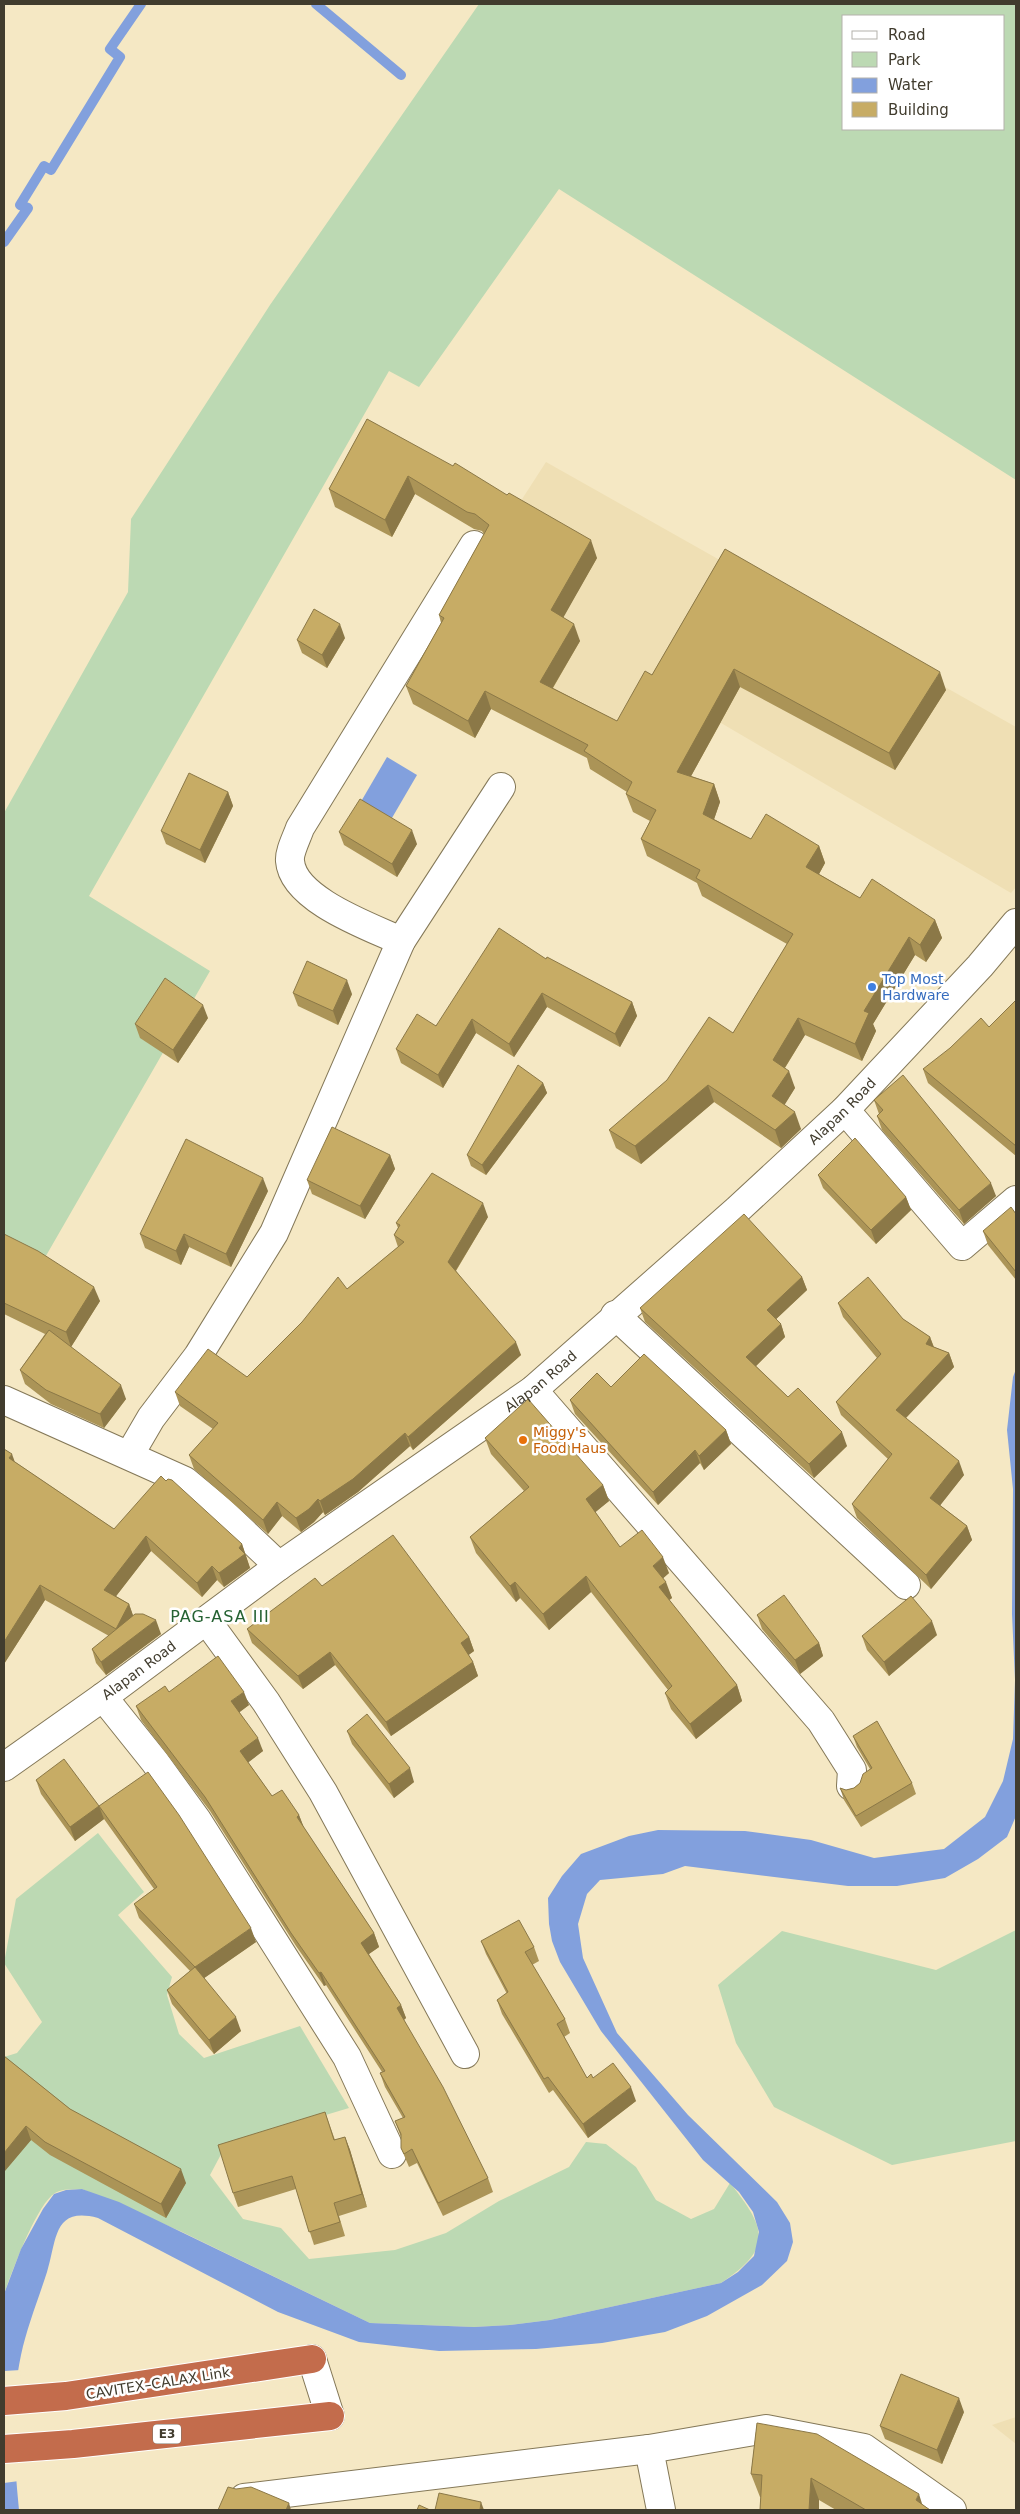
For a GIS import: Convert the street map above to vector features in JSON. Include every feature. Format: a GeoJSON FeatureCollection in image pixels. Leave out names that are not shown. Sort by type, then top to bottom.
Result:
{"type":"FeatureCollection","features":[{"type":"Feature","properties":{"kind":"highway","name":"CAVITEX–CALAX Link"},"geometry":{"type":"LineString","coordinates":[[4,2401],[66,2396],[312,2359]]}},
{"type":"Feature","properties":{"kind":"highway","name":"E3"},"geometry":{"type":"LineString","coordinates":[[4,2449],[73,2444],[330,2416]]}},
{"type":"Feature","properties":{"kind":"street"},"geometry":{"type":"LineString","coordinates":[[401,942],[325,905],[299,885],[290,861],[300,828],[474,545]]}},
{"type":"Feature","properties":{"kind":"street"},"geometry":{"type":"LineString","coordinates":[[130,1454],[151,1418],[198,1356],[274,1233],[401,942],[501,787]]}},
{"type":"Feature","properties":{"kind":"street","name":"Alapan Road"},"geometry":{"type":"LineString","coordinates":[[4,1767],[207,1621],[279,1566],[533,1390],[615,1315],[737,1210],[845,1110],[980,966],[1016,923]]}},
{"type":"Feature","properties":{"kind":"street"},"geometry":{"type":"LineString","coordinates":[[845,1110],[962,1246],[1016,1200]]}},
{"type":"Feature","properties":{"kind":"street"},"geometry":{"type":"LineString","coordinates":[[615,1315],[906,1585]]}},
{"type":"Feature","properties":{"kind":"street"},"geometry":{"type":"LineString","coordinates":[[533,1390],[821,1722],[852,1770],[851,1786]]}},
{"type":"Feature","properties":{"kind":"street"},"geometry":{"type":"LineString","coordinates":[[4,1400],[130,1454],[185,1481],[279,1566]]}},
{"type":"Feature","properties":{"kind":"street"},"geometry":{"type":"LineString","coordinates":[[207,1621],[266,1702],[324,1792],[466,2054]]}},
{"type":"Feature","properties":{"kind":"street"},"geometry":{"type":"LineString","coordinates":[[103,1697],[155,1762],[197,1820],[347,2057],[392,2154]]}},
{"type":"Feature","properties":{"kind":"street"},"geometry":{"type":"LineString","coordinates":[[312,2359],[330,2416]]}},
{"type":"Feature","properties":{"kind":"street"},"geometry":{"type":"LineString","coordinates":[[278,2510],[244,2498],[649,2449],[766,2429],[864,2448],[952,2510]]}},
{"type":"Feature","properties":{"kind":"street"},"geometry":{"type":"LineString","coordinates":[[649,2449],[660,2510]]}},
{"type":"Feature","properties":{"kind":"shaded area"},"geometry":{"type":"Polygon","coordinates":[[[546,462],[1016,727],[1016,887],[1011,893],[721,723],[694,770],[549,695],[515,510],[546,462]]]}},
{"type":"Feature","properties":{"kind":"shaded area"},"geometry":{"type":"Polygon","coordinates":[[[1016,2417],[1016,2444],[992,2425],[1016,2417]]]}},
{"type":"Feature","properties":{"kind":"green space"},"geometry":{"type":"Polygon","coordinates":[[[479,4],[1016,4],[1016,480],[559,189],[419,387],[389,371],[89,896],[210,971],[43,1261],[4,1240],[4,813],[128,592],[131,519],[270,305],[479,4]]]}},
{"type":"Feature","properties":{"kind":"green space"},"geometry":{"type":"Polygon","coordinates":[[[98,1833],[144,1892],[118,1915],[172,1977],[167,1995],[179,2034],[204,2058],[300,2026],[349,2108],[226,2145],[210,2175],[243,2219],[281,2228],[309,2259],[395,2250],[446,2233],[499,2201],[569,2167],[586,2142],[606,2144],[636,2167],[656,2200],[691,2219],[714,2209],[730,2183],[757,2225],[759,2237],[757,2248],[750,2259],[721,2283],[550,2320],[474,2327],[370,2323],[180,2231],[82,2189],[61,2190],[48,2200],[25,2240],[4,2294],[4,2057],[17,2053],[42,2022],[4,1963],[16,1899],[98,1833]]]}},
{"type":"Feature","properties":{"kind":"green space"},"geometry":{"type":"Polygon","coordinates":[[[1016,1930],[1016,2141],[892,2165],[774,2107],[736,2043],[718,1985],[782,1931],[936,1970],[1016,1930]]]}},
{"type":"Feature","properties":{"kind":"water"},"geometry":{"type":"Polygon","coordinates":[[[387,757],[417,775],[389,823],[359,805],[387,757]]]}},
{"type":"Feature","properties":{"kind":"water"},"geometry":{"type":"Polygon","coordinates":[[[1016,1369],[1016,1816],[1007,1837],[978,1859],[945,1878],[897,1886],[848,1886],[685,1866],[663,1874],[600,1880],[587,1894],[578,1924],[583,1958],[617,2033],[688,2115],[777,2202],[790,2223],[793,2242],[787,2261],[762,2285],[707,2316],[665,2332],[602,2343],[536,2349],[439,2351],[359,2342],[278,2312],[98,2218],[72,2217],[59,2228],[21,2355],[14,2413],[19,2510],[4,2510],[4,2294],[21,2249],[43,2209],[54,2194],[66,2190],[82,2189],[119,2202],[370,2323],[474,2327],[550,2320],[721,2283],[738,2272],[754,2256],[759,2232],[753,2212],[739,2192],[703,2160],[601,2031],[560,1962],[552,1941],[548,1898],[562,1876],[581,1854],[629,1836],[658,1830],[745,1831],[811,1840],[874,1858],[944,1849],[985,1817],[1003,1781],[1013,1739],[1015,1680],[1012,1614],[1013,1489],[1007,1430],[1013,1377],[1016,1369]]]}},
{"type":"Feature","properties":{"kind":"pier"},"geometry":{"type":"Polygon","coordinates":[[[21,2370],[17,2403],[16,2451],[19,2481],[4,2483],[4,2371],[21,2370]]]}},
{"type":"Feature","properties":{"kind":"building"},"geometry":{"type":"Polygon","coordinates":[[[367,419],[453,466],[455,463],[507,495],[509,493],[591,540],[551,610],[574,624],[540,682],[617,721],[645,671],[652,675],[725,549],[940,672],[889,753],[734,669],[677,772],[714,784],[703,814],[751,839],[766,814],[819,846],[806,867],[860,898],[872,879],[935,920],[920,945],[909,937],[864,1011],[869,1013],[855,1044],[798,1018],[773,1060],[789,1071],[772,1096],[795,1112],[775,1130],[708,1085],[635,1146],[609,1130],[667,1080],[709,1017],[733,1033],[793,934],[696,878],[700,870],[641,839],[656,810],[626,794],[632,782],[584,751],[588,745],[485,691],[468,721],[406,686],[444,618],[439,615],[489,525],[475,514],[467,512],[408,476],[385,520],[329,489],[367,419]]]}},
{"type":"Feature","properties":{"kind":"building"},"geometry":{"type":"Polygon","coordinates":[[[314,609],[340,624],[322,655],[297,640],[314,609]]]}},
{"type":"Feature","properties":{"kind":"building"},"geometry":{"type":"Polygon","coordinates":[[[189,773],[228,792],[200,850],[161,831],[189,773]]]}},
{"type":"Feature","properties":{"kind":"building"},"geometry":{"type":"Polygon","coordinates":[[[360,799],[412,830],[392,864],[339,832],[360,799]]]}},
{"type":"Feature","properties":{"kind":"building"},"geometry":{"type":"Polygon","coordinates":[[[499,928],[546,959],[547,957],[632,1002],[615,1034],[542,993],[509,1044],[472,1019],[438,1075],[396,1049],[417,1014],[436,1026],[499,928]]]}},
{"type":"Feature","properties":{"kind":"building"},"geometry":{"type":"Polygon","coordinates":[[[307,961],[347,980],[333,1011],[293,993],[307,961]]]}},
{"type":"Feature","properties":{"kind":"building"},"geometry":{"type":"Polygon","coordinates":[[[165,978],[203,1005],[173,1050],[135,1024],[165,978]]]}},
{"type":"Feature","properties":{"kind":"building"},"geometry":{"type":"Polygon","coordinates":[[[1016,1000],[1016,1146],[923,1069],[950,1048],[981,1018],[989,1027],[1016,1000]]]}},
{"type":"Feature","properties":{"kind":"building"},"geometry":{"type":"Polygon","coordinates":[[[518,1065],[543,1083],[482,1165],[467,1155],[518,1065]]]}},
{"type":"Feature","properties":{"kind":"building"},"geometry":{"type":"Polygon","coordinates":[[[903,1075],[991,1183],[959,1210],[877,1116],[883,1110],[874,1100],[903,1075]]]}},
{"type":"Feature","properties":{"kind":"building"},"geometry":{"type":"Polygon","coordinates":[[[332,1127],[390,1155],[360,1206],[307,1180],[332,1127]]]}},
{"type":"Feature","properties":{"kind":"building"},"geometry":{"type":"Polygon","coordinates":[[[855,1138],[906,1197],[871,1230],[818,1175],[855,1138]]]}},
{"type":"Feature","properties":{"kind":"building"},"geometry":{"type":"Polygon","coordinates":[[[186,1139],[263,1178],[226,1254],[184,1234],[176,1251],[140,1234],[186,1139]]]}},
{"type":"Feature","properties":{"kind":"building"},"geometry":{"type":"Polygon","coordinates":[[[432,1173],[483,1203],[448,1262],[516,1342],[408,1437],[405,1433],[353,1479],[320,1501],[318,1499],[309,1509],[296,1518],[277,1502],[263,1520],[189,1455],[218,1423],[175,1392],[208,1349],[247,1377],[302,1322],[338,1277],[347,1289],[404,1242],[394,1235],[400,1225],[396,1223],[432,1173]]]}},
{"type":"Feature","properties":{"kind":"building"},"geometry":{"type":"Polygon","coordinates":[[[1011,1207],[1016,1214],[1016,1272],[983,1231],[1011,1207]]]}},
{"type":"Feature","properties":{"kind":"building"},"geometry":{"type":"Polygon","coordinates":[[[744,1214],[802,1277],[767,1310],[781,1324],[746,1357],[788,1397],[798,1388],[842,1432],[809,1464],[640,1308],[744,1214]]]}},
{"type":"Feature","properties":{"kind":"building"},"geometry":{"type":"Polygon","coordinates":[[[4,1234],[38,1251],[94,1287],[66,1332],[4,1303],[4,1234]]]}},
{"type":"Feature","properties":{"kind":"building"},"geometry":{"type":"Polygon","coordinates":[[[868,1277],[903,1319],[930,1337],[926,1344],[949,1353],[896,1410],[959,1461],[930,1498],[967,1526],[926,1575],[852,1504],[892,1454],[836,1402],[881,1354],[838,1303],[868,1277]]]}},
{"type":"Feature","properties":{"kind":"building"},"geometry":{"type":"Polygon","coordinates":[[[49,1330],[121,1385],[100,1414],[46,1390],[20,1370],[49,1330]]]}},
{"type":"Feature","properties":{"kind":"building"},"geometry":{"type":"Polygon","coordinates":[[[644,1354],[726,1430],[699,1456],[695,1450],[653,1492],[570,1400],[597,1373],[611,1387],[644,1354]]]}},
{"type":"Feature","properties":{"kind":"building"},"geometry":{"type":"Polygon","coordinates":[[[528,1399],[603,1485],[586,1499],[620,1547],[642,1530],[663,1557],[653,1566],[666,1582],[659,1587],[737,1685],[690,1724],[665,1693],[672,1686],[586,1576],[543,1614],[515,1582],[510,1586],[470,1537],[529,1487],[485,1438],[528,1399]]]}},
{"type":"Feature","properties":{"kind":"building"},"geometry":{"type":"Polygon","coordinates":[[[4,1449],[12,1454],[9,1458],[114,1529],[161,1476],[166,1481],[168,1479],[172,1480],[242,1544],[239,1548],[245,1554],[219,1573],[212,1566],[197,1583],[146,1536],[104,1590],[129,1604],[116,1629],[40,1585],[4,1642],[4,1449]]]}},
{"type":"Feature","properties":{"kind":"building"},"geometry":{"type":"Polygon","coordinates":[[[393,1535],[469,1637],[461,1643],[473,1662],[386,1722],[330,1652],[298,1676],[247,1629],[315,1578],[322,1586],[393,1535]]]}},
{"type":"Feature","properties":{"kind":"building"},"geometry":{"type":"Polygon","coordinates":[[[784,1595],[819,1643],[795,1660],[757,1615],[784,1595]]]}},
{"type":"Feature","properties":{"kind":"building"},"geometry":{"type":"Polygon","coordinates":[[[911,1596],[932,1621],[884,1662],[862,1636],[911,1596]]]}},
{"type":"Feature","properties":{"kind":"building"},"geometry":{"type":"Polygon","coordinates":[[[135,1614],[143,1614],[156,1620],[101,1662],[92,1649],[135,1614]]]}},
{"type":"Feature","properties":{"kind":"building"},"geometry":{"type":"Polygon","coordinates":[[[218,1656],[244,1692],[231,1701],[258,1738],[240,1751],[272,1796],[282,1790],[299,1815],[297,1817],[374,1933],[361,1943],[401,2005],[397,2008],[443,2087],[488,2178],[438,2203],[412,2149],[404,2154],[401,2148],[401,2134],[395,2121],[405,2117],[380,2073],[385,2071],[321,1972],[319,1973],[291,1933],[205,1797],[136,1706],[165,1686],[169,1692],[218,1656]]]}},
{"type":"Feature","properties":{"kind":"building"},"geometry":{"type":"Polygon","coordinates":[[[367,1714],[410,1768],[389,1784],[347,1731],[367,1714]]]}},
{"type":"Feature","properties":{"kind":"building"},"geometry":{"type":"Polygon","coordinates":[[[877,1721],[912,1783],[856,1816],[840,1788],[846,1790],[854,1788],[860,1783],[863,1774],[872,1768],[853,1736],[877,1721]]]}},
{"type":"Feature","properties":{"kind":"building"},"geometry":{"type":"Polygon","coordinates":[[[64,1759],[99,1806],[70,1827],[36,1780],[64,1759]]]}},
{"type":"Feature","properties":{"kind":"building"},"geometry":{"type":"Polygon","coordinates":[[[148,1772],[179,1815],[251,1928],[195,1967],[134,1904],[157,1887],[99,1806],[148,1772]]]}},
{"type":"Feature","properties":{"kind":"building"},"geometry":{"type":"Polygon","coordinates":[[[519,1920],[534,1947],[525,1952],[565,2019],[557,2024],[587,2078],[591,2074],[593,2078],[613,2063],[631,2087],[583,2124],[548,2077],[544,2079],[497,2000],[508,1992],[481,1941],[519,1920]]]}},
{"type":"Feature","properties":{"kind":"building"},"geometry":{"type":"Polygon","coordinates":[[[195,1967],[236,2017],[209,2040],[167,1990],[195,1967]]]}},
{"type":"Feature","properties":{"kind":"building"},"geometry":{"type":"Polygon","coordinates":[[[4,2056],[70,2109],[181,2169],[161,2204],[45,2142],[26,2126],[4,2153],[4,2056]]]}},
{"type":"Feature","properties":{"kind":"building"},"geometry":{"type":"Polygon","coordinates":[[[325,2112],[334,2140],[345,2137],[362,2194],[334,2203],[340,2222],[309,2232],[292,2176],[233,2193],[218,2145],[325,2112]]]}},
{"type":"Feature","properties":{"kind":"building"},"geometry":{"type":"Polygon","coordinates":[[[901,2374],[959,2398],[937,2450],[880,2426],[901,2374]]]}},
{"type":"Feature","properties":{"kind":"building"},"geometry":{"type":"Polygon","coordinates":[[[757,2423],[817,2434],[919,2494],[916,2500],[930,2510],[866,2510],[811,2478],[809,2510],[760,2510],[762,2475],[751,2474],[757,2423]]]}},
{"type":"Feature","properties":{"kind":"building"},"geometry":{"type":"Polygon","coordinates":[[[228,2487],[236,2489],[251,2487],[289,2503],[286,2510],[218,2510],[228,2487]]]}},
{"type":"Feature","properties":{"kind":"building"},"geometry":{"type":"Polygon","coordinates":[[[439,2493],[481,2502],[480,2510],[435,2510],[439,2493]]]}},
{"type":"Feature","properties":{"kind":"building"},"geometry":{"type":"Polygon","coordinates":[[[419,2505],[430,2510],[417,2510],[419,2505]]]}},
{"type":"Feature","properties":{"kind":"waterway"},"geometry":{"type":"LineString","coordinates":[[4,242],[28,208],[20,205],[44,166],[51,170],[120,57],[110,49],[141,4]]}},
{"type":"Feature","properties":{"kind":"waterway"},"geometry":{"type":"LineString","coordinates":[[316,4],[401,75]]}},
{"type":"Feature","properties":{"kind":"place","name":"Top Most Hardware"},"geometry":{"type":"Point","coordinates":[872,987]}},
{"type":"Feature","properties":{"kind":"place","name":"Miggy's Food Haus"},"geometry":{"type":"Point","coordinates":[523,1440]}},
{"type":"Feature","properties":{"kind":"district","name":"PAG-ASA III"},"geometry":{"type":"Point","coordinates":[220,1616]}}]}
